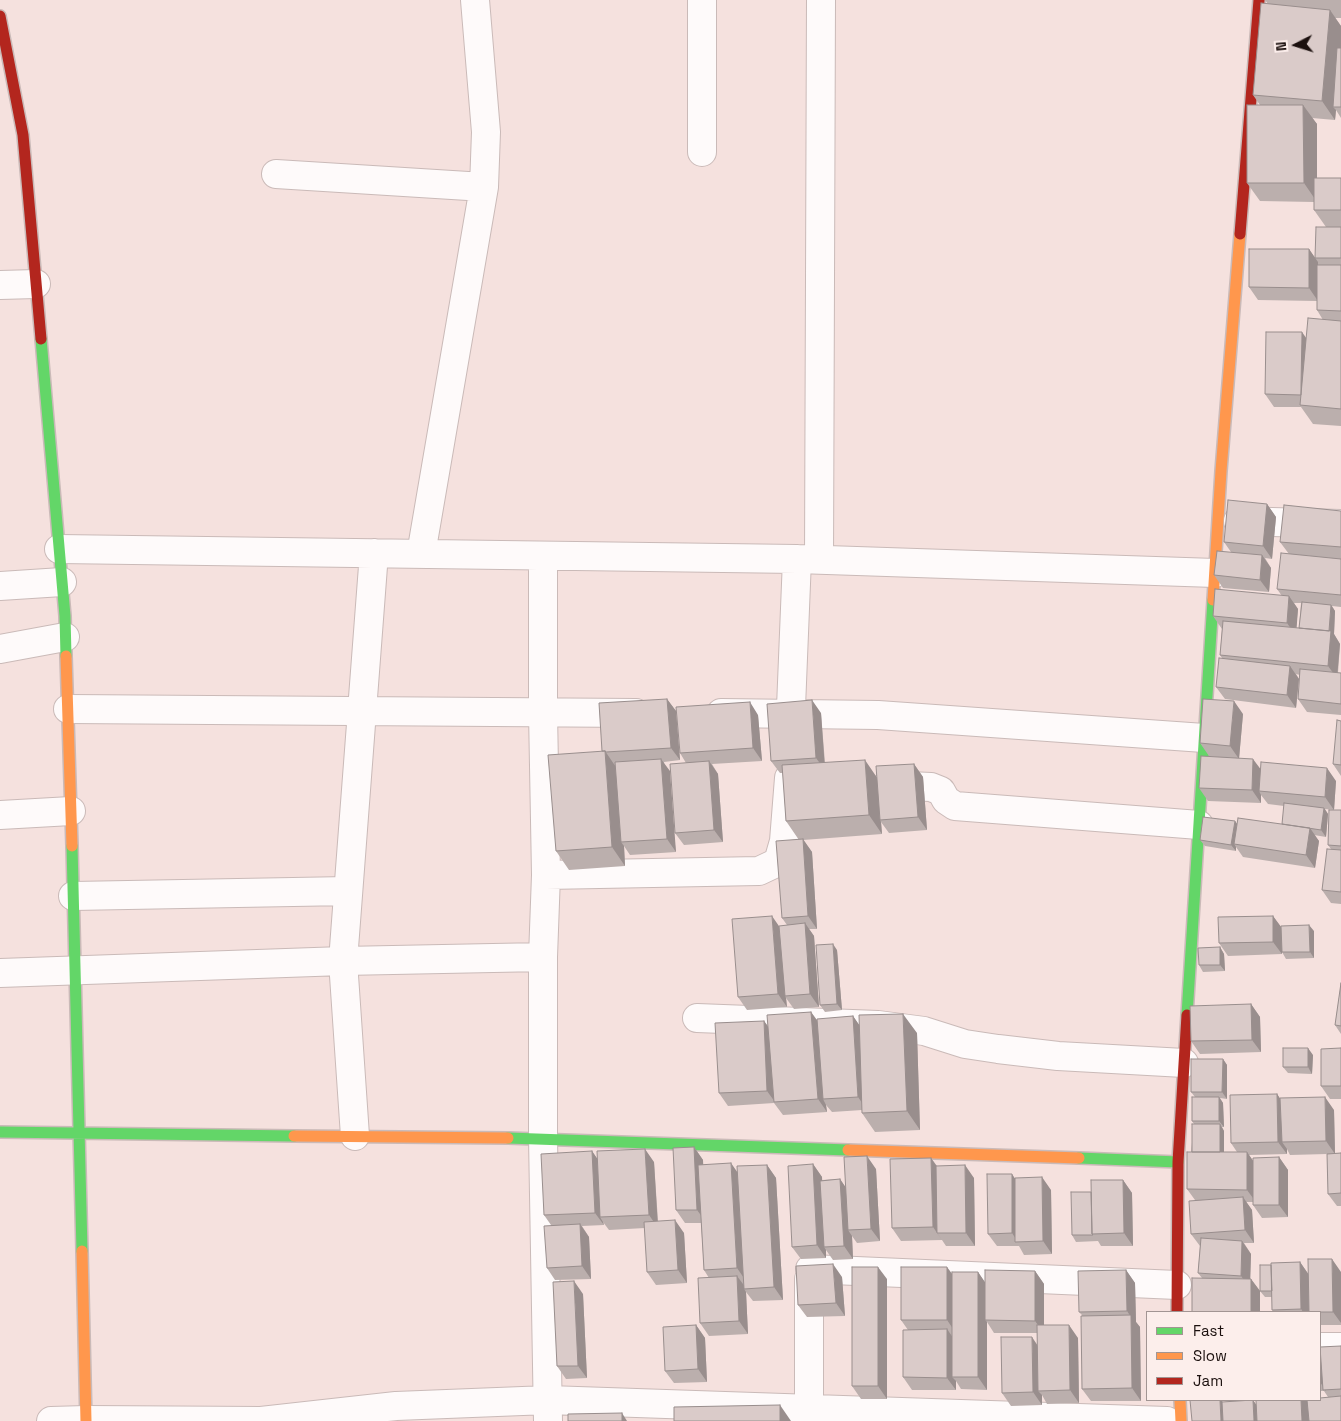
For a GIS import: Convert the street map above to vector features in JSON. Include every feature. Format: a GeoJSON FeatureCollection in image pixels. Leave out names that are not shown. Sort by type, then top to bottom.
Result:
{"type":"FeatureCollection","features":[{"type":"Feature","properties":{"kind":"street"},"geometry":{"type":"LineString","coordinates":[[421,554],[484,187],[486,132],[475,0]]}},
{"type":"Feature","properties":{"kind":"street"},"geometry":{"type":"LineString","coordinates":[[702,0],[702,152]]}},
{"type":"Feature","properties":{"kind":"street"},"geometry":{"type":"LineString","coordinates":[[780,890],[778,862],[784,841],[789,781],[791,714],[808,559],[821,0]]}},
{"type":"Feature","properties":{"kind":"street"},"geometry":{"type":"LineString","coordinates":[[1177,1311],[1178,1162],[1204,738],[1218,520],[1258,0]]}},
{"type":"Feature","properties":{"kind":"street"},"geometry":{"type":"LineString","coordinates":[[0,16],[22,135],[62,582],[74,896],[86,1420]]}},
{"type":"Feature","properties":{"kind":"street"},"geometry":{"type":"LineString","coordinates":[[276,174],[484,187]]}},
{"type":"Feature","properties":{"kind":"street"},"geometry":{"type":"LineString","coordinates":[[0,285],[36,284]]}},
{"type":"Feature","properties":{"kind":"street"},"geometry":{"type":"LineString","coordinates":[[1218,520],[1341,524]]}},
{"type":"Feature","properties":{"kind":"street"},"geometry":{"type":"LineString","coordinates":[[59,549],[808,559],[1215,573]]}},
{"type":"Feature","properties":{"kind":"street"},"geometry":{"type":"LineString","coordinates":[[355,1136],[343,961],[374,553]]}},
{"type":"Feature","properties":{"kind":"street"},"geometry":{"type":"LineString","coordinates":[[544,556],[543,712],[546,875],[543,958],[543,1138],[548,1411]]}},
{"type":"Feature","properties":{"kind":"street"},"geometry":{"type":"LineString","coordinates":[[0,586],[62,582]]}},
{"type":"Feature","properties":{"kind":"street"},"geometry":{"type":"LineString","coordinates":[[0,649],[65,637]]}},
{"type":"Feature","properties":{"kind":"street"},"geometry":{"type":"LineString","coordinates":[[68,709],[662,713]]}},
{"type":"Feature","properties":{"kind":"street"},"geometry":{"type":"LineString","coordinates":[[692,713],[878,715],[1204,738]]}},
{"type":"Feature","properties":{"kind":"street"},"geometry":{"type":"LineString","coordinates":[[789,781],[818,782]]}},
{"type":"Feature","properties":{"kind":"street"},"geometry":{"type":"LineString","coordinates":[[865,784],[931,787],[941,791],[946,800],[955,806],[1199,825]]}},
{"type":"Feature","properties":{"kind":"street"},"geometry":{"type":"LineString","coordinates":[[0,815],[71,811]]}},
{"type":"Feature","properties":{"kind":"street"},"geometry":{"type":"LineString","coordinates":[[546,875],[759,871],[778,862]]}},
{"type":"Feature","properties":{"kind":"street"},"geometry":{"type":"LineString","coordinates":[[74,896],[348,891]]}},
{"type":"Feature","properties":{"kind":"street"},"geometry":{"type":"LineString","coordinates":[[0,973],[343,961],[543,958]]}},
{"type":"Feature","properties":{"kind":"street"},"geometry":{"type":"LineString","coordinates":[[789,993],[792,1022]]}},
{"type":"Feature","properties":{"kind":"street"},"geometry":{"type":"LineString","coordinates":[[697,1018],[878,1025],[924,1031],[965,1044],[1058,1056],[1184,1063]]}},
{"type":"Feature","properties":{"kind":"street"},"geometry":{"type":"LineString","coordinates":[[0,1132],[543,1138],[1178,1162]]}},
{"type":"Feature","properties":{"kind":"street"},"geometry":{"type":"LineString","coordinates":[[807,1148],[808,1176]]}},
{"type":"Feature","properties":{"kind":"street"},"geometry":{"type":"LineString","coordinates":[[809,1241],[823,1413]]}},
{"type":"Feature","properties":{"kind":"street"},"geometry":{"type":"LineString","coordinates":[[810,1269],[1177,1285]]}},
{"type":"Feature","properties":{"kind":"street"},"geometry":{"type":"LineString","coordinates":[[1321,1346],[1341,1347]]}},
{"type":"Feature","properties":{"kind":"street"},"geometry":{"type":"LineString","coordinates":[[1180,1401],[1181,1421]]}},
{"type":"Feature","properties":{"kind":"street"},"geometry":{"type":"LineString","coordinates":[[51,1421],[261,1421],[396,1414],[548,1411],[823,1413],[1167,1421]]}},
{"type":"Feature","properties":{"kind":"building"},"geometry":{"type":"Polygon","coordinates":[[[1261,3],[1330,10],[1322,101],[1253,95],[1261,3]]]}},
{"type":"Feature","properties":{"kind":"building"},"geometry":{"type":"Polygon","coordinates":[[[1337,48],[1341,48],[1341,107],[1333,107],[1337,48]]]}},
{"type":"Feature","properties":{"kind":"building"},"geometry":{"type":"Polygon","coordinates":[[[1247,105],[1303,105],[1304,183],[1247,183],[1247,105]]]}},
{"type":"Feature","properties":{"kind":"building"},"geometry":{"type":"Polygon","coordinates":[[[1314,178],[1341,178],[1341,210],[1314,210],[1314,178]]]}},
{"type":"Feature","properties":{"kind":"building"},"geometry":{"type":"Polygon","coordinates":[[[1316,227],[1341,227],[1341,258],[1315,258],[1316,227]]]}},
{"type":"Feature","properties":{"kind":"building"},"geometry":{"type":"Polygon","coordinates":[[[1249,249],[1309,249],[1309,288],[1249,287],[1249,249]]]}},
{"type":"Feature","properties":{"kind":"building"},"geometry":{"type":"Polygon","coordinates":[[[1317,265],[1341,265],[1341,311],[1317,310],[1317,265]]]}},
{"type":"Feature","properties":{"kind":"building"},"geometry":{"type":"Polygon","coordinates":[[[1308,318],[1341,321],[1341,409],[1300,405],[1308,318]]]}},
{"type":"Feature","properties":{"kind":"building"},"geometry":{"type":"Polygon","coordinates":[[[1266,332],[1302,332],[1301,395],[1265,394],[1266,332]]]}},
{"type":"Feature","properties":{"kind":"building"},"geometry":{"type":"Polygon","coordinates":[[[1228,500],[1267,504],[1263,546],[1224,542],[1228,500]]]}},
{"type":"Feature","properties":{"kind":"building"},"geometry":{"type":"Polygon","coordinates":[[[1284,505],[1341,511],[1341,547],[1280,542],[1284,505]]]}},
{"type":"Feature","properties":{"kind":"building"},"geometry":{"type":"Polygon","coordinates":[[[1217,551],[1262,555],[1260,580],[1214,575],[1217,551]]]}},
{"type":"Feature","properties":{"kind":"building"},"geometry":{"type":"Polygon","coordinates":[[[1281,553],[1341,559],[1341,595],[1277,589],[1281,553]]]}},
{"type":"Feature","properties":{"kind":"building"},"geometry":{"type":"Polygon","coordinates":[[[1215,589],[1289,596],[1287,623],[1213,616],[1215,589]]]}},
{"type":"Feature","properties":{"kind":"building"},"geometry":{"type":"Polygon","coordinates":[[[1302,602],[1331,605],[1329,631],[1299,628],[1302,602]]]}},
{"type":"Feature","properties":{"kind":"building"},"geometry":{"type":"Polygon","coordinates":[[[1223,621],[1331,631],[1328,666],[1220,655],[1223,621]]]}},
{"type":"Feature","properties":{"kind":"building"},"geometry":{"type":"Polygon","coordinates":[[[1219,658],[1290,666],[1287,695],[1216,687],[1219,658]]]}},
{"type":"Feature","properties":{"kind":"building"},"geometry":{"type":"Polygon","coordinates":[[[1300,669],[1341,673],[1341,704],[1298,699],[1300,669]]]}},
{"type":"Feature","properties":{"kind":"building"},"geometry":{"type":"Polygon","coordinates":[[[667,699],[671,748],[602,751],[599,703],[667,699]]]}},
{"type":"Feature","properties":{"kind":"building"},"geometry":{"type":"Polygon","coordinates":[[[1203,699],[1234,701],[1230,746],[1200,743],[1203,699]]]}},
{"type":"Feature","properties":{"kind":"building"},"geometry":{"type":"Polygon","coordinates":[[[812,700],[816,758],[771,761],[767,704],[812,700]]]}},
{"type":"Feature","properties":{"kind":"building"},"geometry":{"type":"Polygon","coordinates":[[[750,702],[753,748],[680,753],[676,707],[750,702]]]}},
{"type":"Feature","properties":{"kind":"building"},"geometry":{"type":"Polygon","coordinates":[[[1337,720],[1341,721],[1341,765],[1333,764],[1337,720]]]}},
{"type":"Feature","properties":{"kind":"building"},"geometry":{"type":"Polygon","coordinates":[[[605,751],[612,847],[556,851],[548,755],[605,751]]]}},
{"type":"Feature","properties":{"kind":"building"},"geometry":{"type":"Polygon","coordinates":[[[1201,756],[1253,759],[1252,790],[1199,788],[1201,756]]]}},
{"type":"Feature","properties":{"kind":"building"},"geometry":{"type":"Polygon","coordinates":[[[661,759],[667,839],[621,842],[615,762],[661,759]]]}},
{"type":"Feature","properties":{"kind":"building"},"geometry":{"type":"Polygon","coordinates":[[[865,760],[869,815],[786,821],[782,765],[865,760]]]}},
{"type":"Feature","properties":{"kind":"building"},"geometry":{"type":"Polygon","coordinates":[[[709,761],[714,830],[675,833],[670,764],[709,761]]]}},
{"type":"Feature","properties":{"kind":"building"},"geometry":{"type":"Polygon","coordinates":[[[1261,762],[1327,768],[1325,797],[1259,791],[1261,762]]]}},
{"type":"Feature","properties":{"kind":"building"},"geometry":{"type":"Polygon","coordinates":[[[914,764],[918,817],[880,820],[876,766],[914,764]]]}},
{"type":"Feature","properties":{"kind":"building"},"geometry":{"type":"Polygon","coordinates":[[[1284,803],[1324,808],[1321,830],[1282,824],[1284,803]]]}},
{"type":"Feature","properties":{"kind":"building"},"geometry":{"type":"Polygon","coordinates":[[[1329,810],[1341,810],[1341,846],[1328,845],[1329,810]]]}},
{"type":"Feature","properties":{"kind":"building"},"geometry":{"type":"Polygon","coordinates":[[[1203,817],[1235,821],[1231,845],[1200,840],[1203,817]]]}},
{"type":"Feature","properties":{"kind":"building"},"geometry":{"type":"Polygon","coordinates":[[[1238,818],[1310,828],[1306,855],[1234,844],[1238,818]]]}},
{"type":"Feature","properties":{"kind":"building"},"geometry":{"type":"Polygon","coordinates":[[[803,839],[808,916],[782,918],[776,841],[803,839]]]}},
{"type":"Feature","properties":{"kind":"building"},"geometry":{"type":"Polygon","coordinates":[[[1327,849],[1341,850],[1341,892],[1322,890],[1327,849]]]}},
{"type":"Feature","properties":{"kind":"building"},"geometry":{"type":"Polygon","coordinates":[[[772,916],[778,994],[738,997],[732,919],[772,916]]]}},
{"type":"Feature","properties":{"kind":"building"},"geometry":{"type":"Polygon","coordinates":[[[1273,916],[1273,942],[1219,943],[1218,917],[1273,916]]]}},
{"type":"Feature","properties":{"kind":"building"},"geometry":{"type":"Polygon","coordinates":[[[805,923],[810,994],[785,996],[779,926],[805,923]]]}},
{"type":"Feature","properties":{"kind":"building"},"geometry":{"type":"Polygon","coordinates":[[[1309,925],[1310,952],[1282,952],[1281,926],[1309,925]]]}},
{"type":"Feature","properties":{"kind":"building"},"geometry":{"type":"Polygon","coordinates":[[[833,944],[837,1004],[820,1005],[816,945],[833,944]]]}},
{"type":"Feature","properties":{"kind":"building"},"geometry":{"type":"Polygon","coordinates":[[[1220,947],[1220,965],[1199,965],[1198,948],[1220,947]]]}},
{"type":"Feature","properties":{"kind":"building"},"geometry":{"type":"Polygon","coordinates":[[[1341,983],[1341,1026],[1335,1025],[1341,983]]]}},
{"type":"Feature","properties":{"kind":"building"},"geometry":{"type":"Polygon","coordinates":[[[1251,1004],[1252,1040],[1191,1041],[1190,1006],[1251,1004]]]}},
{"type":"Feature","properties":{"kind":"building"},"geometry":{"type":"Polygon","coordinates":[[[811,1012],[818,1099],[774,1102],[767,1015],[811,1012]]]}},
{"type":"Feature","properties":{"kind":"building"},"geometry":{"type":"Polygon","coordinates":[[[903,1014],[907,1111],[862,1113],[859,1015],[903,1014]]]}},
{"type":"Feature","properties":{"kind":"building"},"geometry":{"type":"Polygon","coordinates":[[[853,1016],[858,1097],[823,1099],[817,1019],[853,1016]]]}},
{"type":"Feature","properties":{"kind":"building"},"geometry":{"type":"Polygon","coordinates":[[[764,1021],[767,1091],[719,1093],[715,1023],[764,1021]]]}},
{"type":"Feature","properties":{"kind":"building"},"geometry":{"type":"Polygon","coordinates":[[[1283,1048],[1308,1048],[1308,1067],[1283,1067],[1283,1048]]]}},
{"type":"Feature","properties":{"kind":"building"},"geometry":{"type":"Polygon","coordinates":[[[1341,1048],[1341,1086],[1321,1086],[1321,1049],[1341,1048]]]}},
{"type":"Feature","properties":{"kind":"building"},"geometry":{"type":"Polygon","coordinates":[[[1191,1059],[1223,1059],[1222,1092],[1191,1092],[1191,1059]]]}},
{"type":"Feature","properties":{"kind":"building"},"geometry":{"type":"Polygon","coordinates":[[[1277,1094],[1278,1142],[1231,1143],[1230,1095],[1277,1094]]]}},
{"type":"Feature","properties":{"kind":"building"},"geometry":{"type":"Polygon","coordinates":[[[1192,1097],[1219,1097],[1219,1121],[1192,1121],[1192,1097]]]}},
{"type":"Feature","properties":{"kind":"building"},"geometry":{"type":"Polygon","coordinates":[[[1325,1097],[1326,1141],[1282,1142],[1280,1098],[1325,1097]]]}},
{"type":"Feature","properties":{"kind":"building"},"geometry":{"type":"Polygon","coordinates":[[[1192,1124],[1220,1124],[1220,1152],[1192,1152],[1192,1124]]]}},
{"type":"Feature","properties":{"kind":"building"},"geometry":{"type":"Polygon","coordinates":[[[694,1147],[697,1210],[676,1210],[673,1148],[694,1147]]]}},
{"type":"Feature","properties":{"kind":"building"},"geometry":{"type":"Polygon","coordinates":[[[645,1149],[649,1215],[600,1217],[597,1151],[645,1149]]]}},
{"type":"Feature","properties":{"kind":"building"},"geometry":{"type":"Polygon","coordinates":[[[592,1151],[595,1213],[544,1215],[541,1154],[592,1151]]]}},
{"type":"Feature","properties":{"kind":"building"},"geometry":{"type":"Polygon","coordinates":[[[1187,1152],[1247,1152],[1247,1190],[1187,1189],[1187,1152]]]}},
{"type":"Feature","properties":{"kind":"building"},"geometry":{"type":"Polygon","coordinates":[[[1341,1153],[1341,1193],[1328,1194],[1327,1154],[1341,1153]]]}},
{"type":"Feature","properties":{"kind":"building"},"geometry":{"type":"Polygon","coordinates":[[[867,1156],[871,1229],[848,1230],[844,1157],[867,1156]]]}},
{"type":"Feature","properties":{"kind":"building"},"geometry":{"type":"Polygon","coordinates":[[[1279,1157],[1279,1205],[1253,1205],[1253,1158],[1279,1157]]]}},
{"type":"Feature","properties":{"kind":"building"},"geometry":{"type":"Polygon","coordinates":[[[931,1158],[933,1227],[892,1228],[890,1159],[931,1158]]]}},
{"type":"Feature","properties":{"kind":"building"},"geometry":{"type":"Polygon","coordinates":[[[731,1163],[737,1268],[704,1270],[698,1165],[731,1163]]]}},
{"type":"Feature","properties":{"kind":"building"},"geometry":{"type":"Polygon","coordinates":[[[813,1164],[817,1245],[792,1247],[788,1166],[813,1164]]]}},
{"type":"Feature","properties":{"kind":"building"},"geometry":{"type":"Polygon","coordinates":[[[767,1165],[774,1287],[744,1289],[737,1166],[767,1165]]]}},
{"type":"Feature","properties":{"kind":"building"},"geometry":{"type":"Polygon","coordinates":[[[965,1165],[966,1233],[937,1233],[936,1166],[965,1165]]]}},
{"type":"Feature","properties":{"kind":"building"},"geometry":{"type":"Polygon","coordinates":[[[987,1174],[1012,1174],[1012,1233],[988,1234],[987,1174]]]}},
{"type":"Feature","properties":{"kind":"building"},"geometry":{"type":"Polygon","coordinates":[[[1042,1177],[1043,1241],[1015,1242],[1015,1178],[1042,1177]]]}},
{"type":"Feature","properties":{"kind":"building"},"geometry":{"type":"Polygon","coordinates":[[[840,1179],[844,1246],[824,1247],[820,1181],[840,1179]]]}},
{"type":"Feature","properties":{"kind":"building"},"geometry":{"type":"Polygon","coordinates":[[[1091,1180],[1123,1180],[1124,1233],[1092,1234],[1091,1180]]]}},
{"type":"Feature","properties":{"kind":"building"},"geometry":{"type":"Polygon","coordinates":[[[1071,1192],[1091,1192],[1093,1235],[1072,1235],[1071,1192]]]}},
{"type":"Feature","properties":{"kind":"building"},"geometry":{"type":"Polygon","coordinates":[[[1243,1197],[1245,1230],[1191,1234],[1189,1201],[1243,1197]]]}},
{"type":"Feature","properties":{"kind":"building"},"geometry":{"type":"Polygon","coordinates":[[[675,1220],[678,1270],[647,1272],[644,1222],[675,1220]]]}},
{"type":"Feature","properties":{"kind":"building"},"geometry":{"type":"Polygon","coordinates":[[[580,1224],[582,1266],[547,1268],[544,1226],[580,1224]]]}},
{"type":"Feature","properties":{"kind":"building"},"geometry":{"type":"Polygon","coordinates":[[[1201,1238],[1242,1241],[1241,1276],[1198,1273],[1201,1238]]]}},
{"type":"Feature","properties":{"kind":"building"},"geometry":{"type":"Polygon","coordinates":[[[1308,1259],[1332,1259],[1333,1312],[1309,1311],[1308,1259]]]}},
{"type":"Feature","properties":{"kind":"building"},"geometry":{"type":"Polygon","coordinates":[[[1300,1262],[1301,1309],[1272,1310],[1271,1263],[1300,1262]]]}},
{"type":"Feature","properties":{"kind":"building"},"geometry":{"type":"Polygon","coordinates":[[[833,1264],[836,1303],[798,1305],[796,1266],[833,1264]]]}},
{"type":"Feature","properties":{"kind":"building"},"geometry":{"type":"Polygon","coordinates":[[[1260,1265],[1271,1265],[1272,1291],[1260,1291],[1260,1265]]]}},
{"type":"Feature","properties":{"kind":"building"},"geometry":{"type":"Polygon","coordinates":[[[852,1267],[878,1267],[878,1386],[852,1386],[852,1267]]]}},
{"type":"Feature","properties":{"kind":"building"},"geometry":{"type":"Polygon","coordinates":[[[901,1267],[947,1267],[947,1320],[901,1320],[901,1267]]]}},
{"type":"Feature","properties":{"kind":"building"},"geometry":{"type":"Polygon","coordinates":[[[985,1270],[1035,1271],[1035,1321],[985,1320],[985,1270]]]}},
{"type":"Feature","properties":{"kind":"building"},"geometry":{"type":"Polygon","coordinates":[[[1126,1270],[1127,1311],[1079,1312],[1078,1271],[1126,1270]]]}},
{"type":"Feature","properties":{"kind":"building"},"geometry":{"type":"Polygon","coordinates":[[[952,1272],[978,1272],[978,1377],[952,1377],[952,1272]]]}},
{"type":"Feature","properties":{"kind":"building"},"geometry":{"type":"Polygon","coordinates":[[[737,1276],[739,1321],[700,1323],[698,1278],[737,1276]]]}},
{"type":"Feature","properties":{"kind":"building"},"geometry":{"type":"Polygon","coordinates":[[[1192,1278],[1251,1279],[1251,1311],[1192,1311],[1192,1278]]]}},
{"type":"Feature","properties":{"kind":"building"},"geometry":{"type":"Polygon","coordinates":[[[574,1281],[578,1366],[557,1366],[553,1282],[574,1281]]]}},
{"type":"Feature","properties":{"kind":"building"},"geometry":{"type":"Polygon","coordinates":[[[1131,1315],[1132,1388],[1082,1389],[1081,1316],[1131,1315]]]}},
{"type":"Feature","properties":{"kind":"building"},"geometry":{"type":"Polygon","coordinates":[[[696,1325],[698,1369],[665,1371],[663,1327],[696,1325]]]}},
{"type":"Feature","properties":{"kind":"building"},"geometry":{"type":"Polygon","coordinates":[[[1037,1325],[1069,1325],[1070,1390],[1038,1391],[1037,1325]]]}},
{"type":"Feature","properties":{"kind":"building"},"geometry":{"type":"Polygon","coordinates":[[[947,1329],[947,1378],[903,1377],[903,1330],[947,1329]]]}},
{"type":"Feature","properties":{"kind":"building"},"geometry":{"type":"Polygon","coordinates":[[[1001,1337],[1032,1337],[1033,1392],[1002,1393],[1001,1337]]]}},
{"type":"Feature","properties":{"kind":"building"},"geometry":{"type":"Polygon","coordinates":[[[1341,1346],[1341,1389],[1323,1390],[1321,1347],[1341,1346]]]}},
{"type":"Feature","properties":{"kind":"building"},"geometry":{"type":"Polygon","coordinates":[[[1341,1396],[1341,1421],[1309,1421],[1307,1401],[1321,1401],[1321,1398],[1341,1396]]]}},
{"type":"Feature","properties":{"kind":"building"},"geometry":{"type":"Polygon","coordinates":[[[1190,1401],[1220,1401],[1221,1421],[1192,1421],[1190,1401]]]}},
{"type":"Feature","properties":{"kind":"building"},"geometry":{"type":"Polygon","coordinates":[[[1253,1401],[1254,1421],[1223,1421],[1222,1402],[1253,1401]]]}},
{"type":"Feature","properties":{"kind":"building"},"geometry":{"type":"Polygon","coordinates":[[[1256,1401],[1301,1401],[1302,1421],[1257,1421],[1256,1401]]]}},
{"type":"Feature","properties":{"kind":"building"},"geometry":{"type":"Polygon","coordinates":[[[780,1405],[780,1421],[674,1421],[674,1407],[780,1405]]]}},
{"type":"Feature","properties":{"kind":"building"},"geometry":{"type":"Polygon","coordinates":[[[622,1413],[622,1421],[568,1421],[568,1414],[622,1413]]]}},
{"type":"Feature","properties":{"kind":"traffic: fast"},"geometry":{"type":"LineString","coordinates":[[41,339],[65,616],[66,656]]}},
{"type":"Feature","properties":{"kind":"traffic: fast"},"geometry":{"type":"LineString","coordinates":[[1187,1015],[1213,600]]}},
{"type":"Feature","properties":{"kind":"traffic: fast"},"geometry":{"type":"LineString","coordinates":[[72,846],[82,1251]]}},
{"type":"Feature","properties":{"kind":"traffic: fast"},"geometry":{"type":"LineString","coordinates":[[0,1132],[294,1136]]}},
{"type":"Feature","properties":{"kind":"traffic: fast"},"geometry":{"type":"LineString","coordinates":[[508,1138],[848,1150]]}},
{"type":"Feature","properties":{"kind":"traffic: fast"},"geometry":{"type":"LineString","coordinates":[[1079,1158],[1178,1162]]}},
{"type":"Feature","properties":{"kind":"traffic: slow"},"geometry":{"type":"LineString","coordinates":[[1213,600],[1221,471],[1240,234]]}},
{"type":"Feature","properties":{"kind":"traffic: slow"},"geometry":{"type":"LineString","coordinates":[[66,656],[72,846]]}},
{"type":"Feature","properties":{"kind":"traffic: slow"},"geometry":{"type":"LineString","coordinates":[[294,1136],[508,1138]]}},
{"type":"Feature","properties":{"kind":"traffic: slow"},"geometry":{"type":"LineString","coordinates":[[848,1150],[1079,1158]]}},
{"type":"Feature","properties":{"kind":"traffic: slow"},"geometry":{"type":"LineString","coordinates":[[82,1251],[86,1421]]}},
{"type":"Feature","properties":{"kind":"traffic: slow"},"geometry":{"type":"LineString","coordinates":[[1180,1401],[1181,1421]]}},
{"type":"Feature","properties":{"kind":"traffic: jam"},"geometry":{"type":"LineString","coordinates":[[1240,234],[1259,0]]}},
{"type":"Feature","properties":{"kind":"traffic: jam"},"geometry":{"type":"LineString","coordinates":[[0,16],[23,135],[41,339]]}},
{"type":"Feature","properties":{"kind":"traffic: jam"},"geometry":{"type":"LineString","coordinates":[[1177,1311],[1178,1162],[1187,1015]]}}]}
